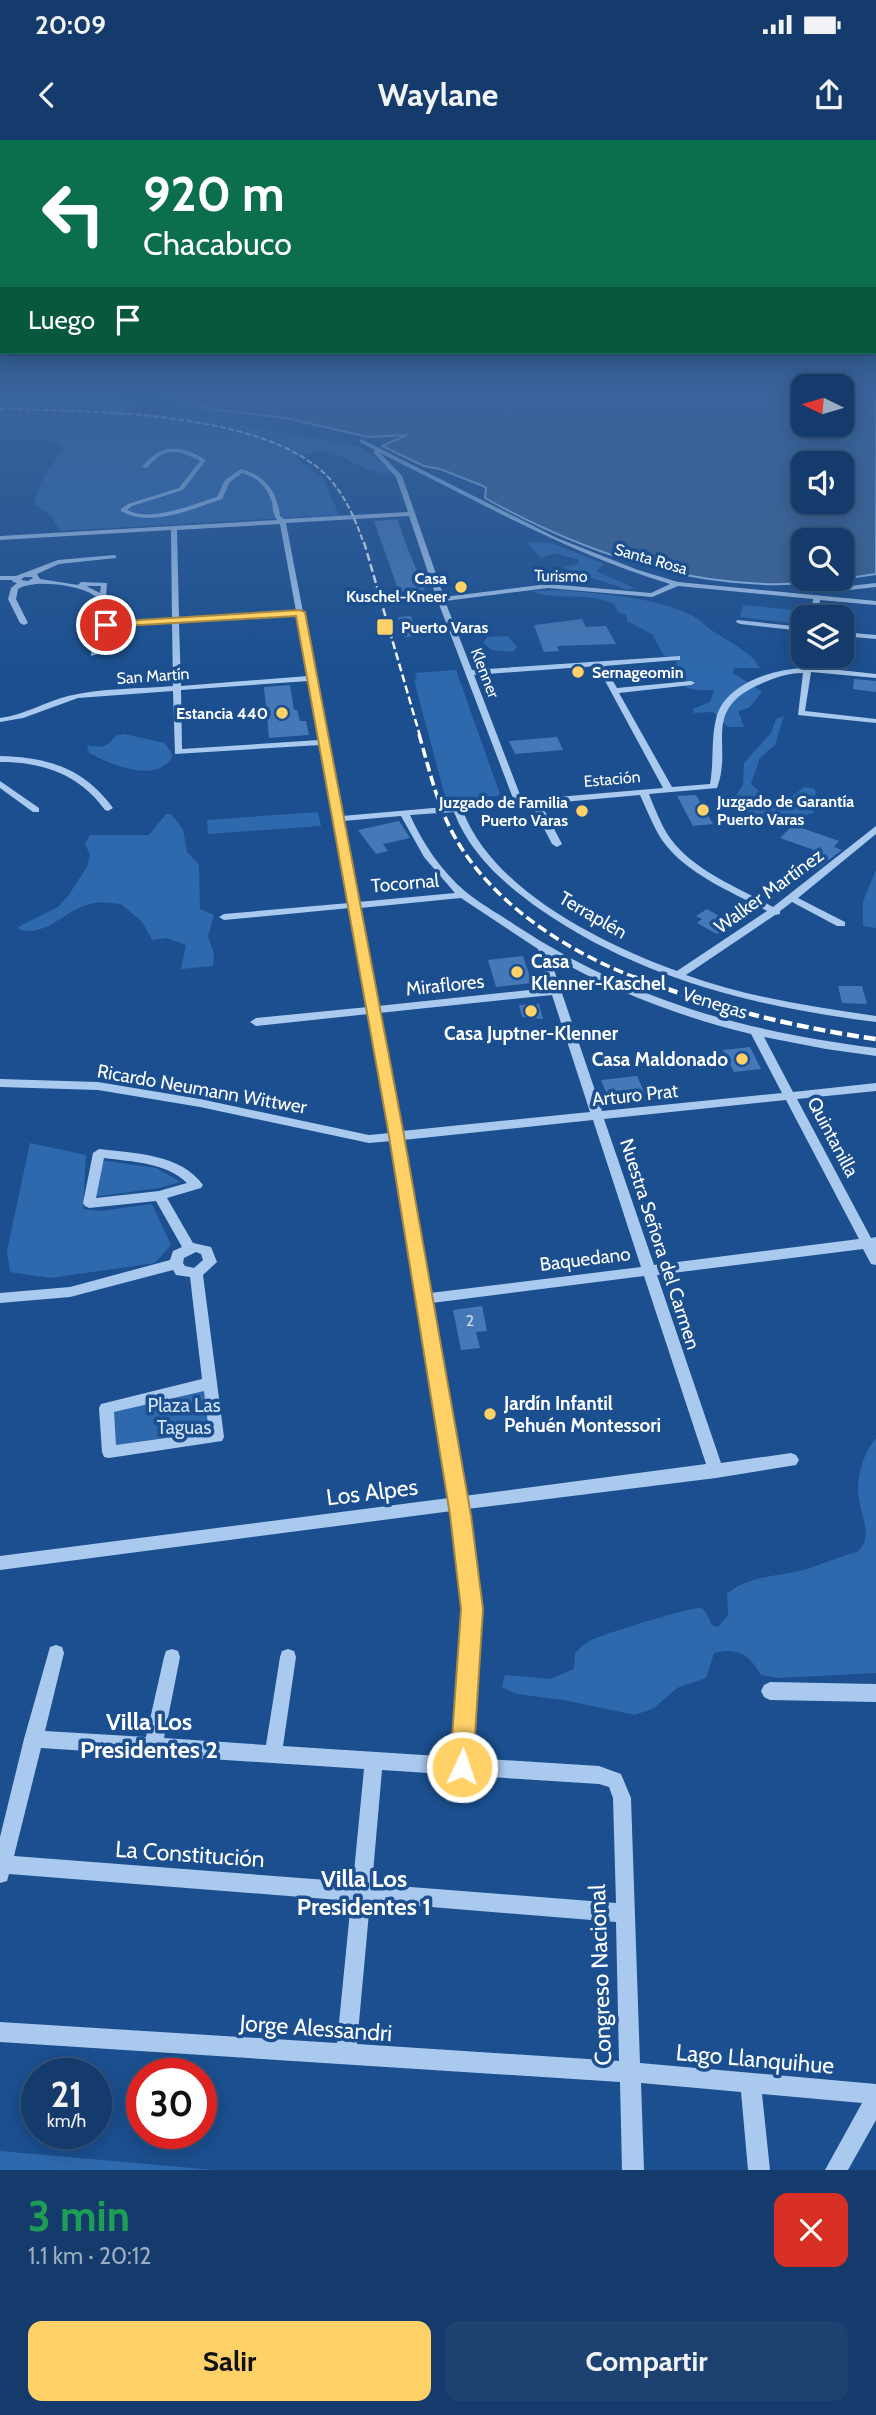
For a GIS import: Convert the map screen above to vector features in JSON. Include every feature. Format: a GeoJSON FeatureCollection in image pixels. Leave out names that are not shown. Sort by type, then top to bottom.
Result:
{"type":"FeatureCollection","features":[{"type":"Feature","properties":{"kind":"street"},"geometry":{"type":"LineString","coordinates":[[183,487],[123,510],[134,516],[154,515],[220,498],[225,487]]}},
{"type":"Feature","properties":{"kind":"street"},"geometry":{"type":"LineString","coordinates":[[33,1739],[462,1767],[472,1609],[458,1502],[397,1137],[285,531],[277,517],[275,497],[268,487]]}},
{"type":"Feature","properties":{"kind":"street"},"geometry":{"type":"LineString","coordinates":[[0,538],[411,514],[402,487]]}},
{"type":"Feature","properties":{"kind":"street","name":"Santa Rosa"},"geometry":{"type":"LineString","coordinates":[[451,487],[568,546],[649,577],[677,584],[876,603]]}},
{"type":"Feature","properties":{"kind":"street","name":"Klenner"},"geometry":{"type":"LineString","coordinates":[[411,514],[519,803]]}},
{"type":"Feature","properties":{"kind":"street"},"geometry":{"type":"LineString","coordinates":[[285,531],[295,521]]}},
{"type":"Feature","properties":{"kind":"street"},"geometry":{"type":"LineString","coordinates":[[174,528],[178,752],[324,742]]}},
{"type":"Feature","properties":{"kind":"street"},"geometry":{"type":"LineString","coordinates":[[24,623],[12,599],[15,588],[58,562],[114,557]]}},
{"type":"Feature","properties":{"kind":"street"},"geometry":{"type":"LineString","coordinates":[[0,578],[33,577],[74,585],[103,597],[107,603],[106,625],[94,654]]}},
{"type":"Feature","properties":{"kind":"street"},"geometry":{"type":"LineString","coordinates":[[14,578],[23,583]]}},
{"type":"Feature","properties":{"kind":"street","name":"Turismo"},"geometry":{"type":"LineString","coordinates":[[441,599],[548,586],[652,595],[677,584]]}},
{"type":"Feature","properties":{"kind":"street"},"geometry":{"type":"LineString","coordinates":[[854,588],[876,585]]}},
{"type":"Feature","properties":{"kind":"street"},"geometry":{"type":"LineString","coordinates":[[766,592],[830,591]]}},
{"type":"Feature","properties":{"kind":"street"},"geometry":{"type":"LineString","coordinates":[[816,605],[817,597],[830,591]]}},
{"type":"Feature","properties":{"kind":"street"},"geometry":{"type":"LineString","coordinates":[[106,625],[300,612]]}},
{"type":"Feature","properties":{"kind":"street"},"geometry":{"type":"LineString","coordinates":[[740,622],[791,628]]}},
{"type":"Feature","properties":{"kind":"street"},"geometry":{"type":"LineString","coordinates":[[854,635],[876,637]]}},
{"type":"Feature","properties":{"kind":"street"},"geometry":{"type":"LineString","coordinates":[[469,673],[677,658]]}},
{"type":"Feature","properties":{"kind":"street"},"geometry":{"type":"LineString","coordinates":[[599,663],[669,790]]}},
{"type":"Feature","properties":{"kind":"street"},"geometry":{"type":"LineString","coordinates":[[876,676],[808,669],[802,713],[876,721]]}},
{"type":"Feature","properties":{"kind":"street","name":"Estación"},"geometry":{"type":"LineString","coordinates":[[338,819],[714,786],[721,714],[731,698],[776,673],[808,669]]}},
{"type":"Feature","properties":{"kind":"street","name":"San Martín"},"geometry":{"type":"LineString","coordinates":[[0,720],[16,718],[63,698],[312,678]]}},
{"type":"Feature","properties":{"kind":"street"},"geometry":{"type":"LineString","coordinates":[[615,691],[691,683]]}},
{"type":"Feature","properties":{"kind":"street"},"geometry":{"type":"LineString","coordinates":[[0,759],[28,758],[62,769],[100,794],[108,808]]}},
{"type":"Feature","properties":{"kind":"street"},"geometry":{"type":"LineString","coordinates":[[0,784],[36,810]]}},
{"type":"Feature","properties":{"kind":"street"},"geometry":{"type":"LineString","coordinates":[[643,792],[675,850],[692,863],[776,912]]}},
{"type":"Feature","properties":{"kind":"street"},"geometry":{"type":"LineString","coordinates":[[535,802],[557,844]]}},
{"type":"Feature","properties":{"kind":"street","name":"Terraplén"},"geometry":{"type":"LineString","coordinates":[[457,808],[472,841],[518,888],[600,942],[677,976],[787,1007],[876,1019]]}},
{"type":"Feature","properties":{"kind":"street","name":"Venegas"},"geometry":{"type":"LineString","coordinates":[[404,813],[446,877],[464,895],[542,950],[678,1011],[756,1033],[876,1052]]}},
{"type":"Feature","properties":{"kind":"street","name":"Walker Martínez"},"geometry":{"type":"LineString","coordinates":[[677,976],[776,912],[876,829]]}},
{"type":"Feature","properties":{"kind":"street","name":"Tocornal"},"geometry":{"type":"LineString","coordinates":[[224,917],[464,895]]}},
{"type":"Feature","properties":{"kind":"street"},"geometry":{"type":"LineString","coordinates":[[793,899],[841,924]]}},
{"type":"Feature","properties":{"kind":"street","name":"Nuestra Señora del Carmen"},"geometry":{"type":"LineString","coordinates":[[542,950],[716,1471]]}},
{"type":"Feature","properties":{"kind":"street","name":"Miraflores"},"geometry":{"type":"LineString","coordinates":[[256,1022],[555,991]]}},
{"type":"Feature","properties":{"kind":"street","name":"Quintanilla"},"geometry":{"type":"LineString","coordinates":[[756,1033],[872,1242],[876,1260]]}},
{"type":"Feature","properties":{"kind":"street","name":"Ricardo Neumann Wittwer"},"geometry":{"type":"LineString","coordinates":[[0,1083],[98,1086],[200,1103],[369,1139],[397,1137]]}},
{"type":"Feature","properties":{"kind":"street","name":"Arturo Prat"},"geometry":{"type":"LineString","coordinates":[[397,1137],[876,1087]]}},
{"type":"Feature","properties":{"kind":"street"},"geometry":{"type":"LineString","coordinates":[[99,1153],[160,1163],[187,1174],[197,1185],[159,1196],[89,1203],[99,1153]]}},
{"type":"Feature","properties":{"kind":"street"},"geometry":{"type":"LineString","coordinates":[[159,1196],[189,1248]]}},
{"type":"Feature","properties":{"kind":"street","name":"Baquedano"},"geometry":{"type":"LineString","coordinates":[[424,1299],[872,1242]]}},
{"type":"Feature","properties":{"kind":"street"},"geometry":{"type":"LineString","coordinates":[[189,1248],[202,1248],[210,1255],[207,1267],[195,1273],[181,1271],[176,1264],[178,1255],[189,1248]]}},
{"type":"Feature","properties":{"kind":"street"},"geometry":{"type":"LineString","coordinates":[[0,1298],[70,1292],[176,1264]]}},
{"type":"Feature","properties":{"kind":"street"},"geometry":{"type":"LineString","coordinates":[[195,1273],[211,1383],[217,1437],[109,1452],[106,1408],[211,1383]]}},
{"type":"Feature","properties":{"kind":"street","name":"Los Alpes"},"geometry":{"type":"LineString","coordinates":[[0,1563],[791,1460]]}},
{"type":"Feature","properties":{"kind":"street"},"geometry":{"type":"LineString","coordinates":[[1,1869],[56,1653]]}},
{"type":"Feature","properties":{"kind":"street"},"geometry":{"type":"LineString","coordinates":[[153,1747],[172,1657]]}},
{"type":"Feature","properties":{"kind":"street"},"geometry":{"type":"LineString","coordinates":[[273,1755],[288,1657]]}},
{"type":"Feature","properties":{"kind":"street"},"geometry":{"type":"LineString","coordinates":[[770,1692],[876,1693]]}},
{"type":"Feature","properties":{"kind":"street"},"geometry":{"type":"LineString","coordinates":[[346,2054],[374,1762]]}},
{"type":"Feature","properties":{"kind":"street","name":"Congreso Nacional"},"geometry":{"type":"LineString","coordinates":[[462,1767],[599,1775],[615,1780],[622,1798],[633,2170]]}},
{"type":"Feature","properties":{"kind":"street","name":"La Constitución"},"geometry":{"type":"LineString","coordinates":[[1,1869],[362,1892],[625,1913]]}},
{"type":"Feature","properties":{"kind":"street","name":"Jorge Alessandri"},"geometry":{"type":"LineString","coordinates":[[0,2032],[629,2072]]}},
{"type":"Feature","properties":{"kind":"street","name":"Lago Llanquihue"},"geometry":{"type":"LineString","coordinates":[[629,2072],[876,2096]]}},
{"type":"Feature","properties":{"kind":"street"},"geometry":{"type":"LineString","coordinates":[[751,2083],[759,2170]]}},
{"type":"Feature","properties":{"kind":"street"},"geometry":{"type":"LineString","coordinates":[[836,2170],[876,2096]]}},
{"type":"Feature","properties":{"kind":"green space"},"geometry":{"type":"Polygon","coordinates":[[[39,487],[327,487],[339,515],[60,531],[51,516],[34,504],[39,487]]]}},
{"type":"Feature","properties":{"kind":"green space"},"geometry":{"type":"Polygon","coordinates":[[[527,542],[551,543],[604,564],[596,571],[634,588],[628,590],[586,576],[572,579],[571,572],[564,567],[579,564],[579,560],[555,553],[541,558],[527,542]]]}},
{"type":"Feature","properties":{"kind":"green space"},"geometry":{"type":"Polygon","coordinates":[[[562,590],[627,597],[674,608],[693,616],[742,649],[760,668],[734,668],[733,673],[762,692],[749,708],[738,711],[744,727],[728,727],[713,712],[694,713],[693,709],[710,702],[714,690],[688,688],[678,682],[671,670],[677,661],[664,656],[652,634],[627,621],[627,615],[618,612],[614,604],[594,598],[551,596],[532,591],[562,590]]]}},
{"type":"Feature","properties":{"kind":"green space"},"geometry":{"type":"Polygon","coordinates":[[[743,605],[791,610],[791,623],[740,617],[743,605]]]}},
{"type":"Feature","properties":{"kind":"green space"},"geometry":{"type":"Polygon","coordinates":[[[508,636],[517,647],[513,652],[492,650],[483,643],[487,637],[508,636]]]}},
{"type":"Feature","properties":{"kind":"green space"},"geometry":{"type":"Polygon","coordinates":[[[456,670],[500,794],[497,796],[446,800],[414,680],[417,679],[415,673],[456,670]]]}},
{"type":"Feature","properties":{"kind":"green space"},"geometry":{"type":"Polygon","coordinates":[[[784,716],[775,745],[760,758],[751,784],[761,793],[752,803],[780,801],[804,787],[815,789],[816,796],[806,800],[815,812],[769,823],[741,818],[737,809],[730,808],[730,805],[743,785],[744,763],[771,733],[776,719],[784,716]]]}},
{"type":"Feature","properties":{"kind":"green space"},"geometry":{"type":"Polygon","coordinates":[[[124,734],[165,743],[173,756],[165,765],[144,771],[132,770],[89,753],[87,745],[103,746],[115,736],[124,734]]]}},
{"type":"Feature","properties":{"kind":"green space"},"geometry":{"type":"Polygon","coordinates":[[[318,812],[321,826],[208,834],[207,820],[318,812]]]}},
{"type":"Feature","properties":{"kind":"green space"},"geometry":{"type":"Polygon","coordinates":[[[166,814],[171,814],[183,829],[187,852],[199,864],[200,909],[214,915],[208,936],[214,954],[213,966],[181,969],[186,945],[167,938],[152,940],[142,922],[121,904],[91,904],[78,908],[47,927],[20,930],[18,927],[58,907],[68,896],[87,867],[90,855],[85,844],[90,835],[149,835],[166,814]]]}},
{"type":"Feature","properties":{"kind":"green space"},"geometry":{"type":"Polygon","coordinates":[[[876,870],[876,928],[863,926],[863,901],[876,870]]]}},
{"type":"Feature","properties":{"kind":"green space"},"geometry":{"type":"Polygon","coordinates":[[[30,1143],[86,1155],[83,1209],[100,1211],[152,1204],[171,1245],[155,1263],[50,1278],[10,1272],[7,1251],[30,1143]]]}},
{"type":"Feature","properties":{"kind":"green space"},"geometry":{"type":"Polygon","coordinates":[[[100,1160],[156,1168],[181,1182],[159,1188],[93,1197],[100,1160]]]}},
{"type":"Feature","properties":{"kind":"green space","name":"Plaza Las Taguas"},"geometry":{"type":"Polygon","coordinates":[[[204,1388],[210,1434],[114,1448],[109,1409],[204,1388]]]}},
{"type":"Feature","properties":{"kind":"green space"},"geometry":{"type":"Polygon","coordinates":[[[876,1438],[876,1673],[778,1678],[761,1675],[742,1654],[723,1651],[714,1653],[706,1678],[677,1688],[654,1708],[635,1715],[564,1700],[516,1694],[502,1687],[505,1675],[550,1679],[574,1669],[575,1654],[590,1641],[667,1615],[700,1608],[712,1625],[718,1627],[728,1615],[727,1594],[735,1588],[752,1580],[799,1571],[857,1552],[866,1532],[858,1490],[859,1476],[862,1462],[876,1438]]]}},
{"type":"Feature","properties":{"kind":"green space"},"geometry":{"type":"Polygon","coordinates":[[[0,2151],[214,2170],[0,2170],[0,2151]]]}},
{"type":"Feature","properties":{"kind":"shaded area"},"geometry":{"type":"Polygon","coordinates":[[[484,487],[791,487],[791,514],[854,514],[854,487],[876,487],[876,574],[854,577],[854,528],[791,528],[791,584],[749,583],[703,578],[612,555],[568,539],[485,498],[484,487]]]}},
{"type":"Feature","properties":{"kind":"building"},"geometry":{"type":"Polygon","coordinates":[[[397,519],[425,590],[399,592],[374,521],[397,519]]]}},
{"type":"Feature","properties":{"kind":"building"},"geometry":{"type":"Polygon","coordinates":[[[411,616],[418,636],[404,637],[398,617],[411,616]]]}},
{"type":"Feature","properties":{"kind":"building"},"geometry":{"type":"Polygon","coordinates":[[[582,619],[586,627],[606,626],[616,644],[557,646],[559,651],[544,652],[534,625],[582,619]]]}},
{"type":"Feature","properties":{"kind":"building"},"geometry":{"type":"Polygon","coordinates":[[[854,679],[876,681],[876,692],[853,689],[854,679]]]}},
{"type":"Feature","properties":{"kind":"building"},"geometry":{"type":"Polygon","coordinates":[[[290,685],[294,710],[297,710],[300,721],[306,721],[309,735],[269,738],[264,687],[290,685]]]}},
{"type":"Feature","properties":{"kind":"building"},"geometry":{"type":"Polygon","coordinates":[[[557,737],[563,750],[515,754],[509,741],[557,737]]]}},
{"type":"Feature","properties":{"kind":"building","name":"Juzgado de Garantía Puerto Varas"},"geometry":{"type":"Polygon","coordinates":[[[696,795],[713,824],[693,826],[677,796],[696,795]]]}},
{"type":"Feature","properties":{"kind":"building"},"geometry":{"type":"Polygon","coordinates":[[[399,821],[410,838],[383,844],[388,851],[376,854],[358,830],[399,821]]]}},
{"type":"Feature","properties":{"kind":"building"},"geometry":{"type":"Polygon","coordinates":[[[793,825],[839,841],[834,847],[842,850],[817,869],[801,863],[814,850],[780,838],[793,825]]]}},
{"type":"Feature","properties":{"kind":"building"},"geometry":{"type":"Polygon","coordinates":[[[742,904],[755,911],[717,934],[697,923],[702,919],[696,916],[707,909],[721,917],[742,904]]]}},
{"type":"Feature","properties":{"kind":"building","name":"Casa Klenner-Kaschel"},"geometry":{"type":"Polygon","coordinates":[[[523,956],[532,983],[496,987],[488,960],[523,956]]]}},
{"type":"Feature","properties":{"kind":"building"},"geometry":{"type":"Polygon","coordinates":[[[838,986],[862,986],[867,1004],[842,1003],[838,986]]]}},
{"type":"Feature","properties":{"kind":"building","name":"Casa Juptner-Klenner"},"geometry":{"type":"Polygon","coordinates":[[[539,1004],[543,1019],[522,1017],[519,1005],[539,1004]]]}},
{"type":"Feature","properties":{"kind":"building","name":"Casa Maldonado"},"geometry":{"type":"Polygon","coordinates":[[[750,1047],[761,1069],[734,1072],[723,1050],[750,1047]]]}},
{"type":"Feature","properties":{"kind":"building"},"geometry":{"type":"Polygon","coordinates":[[[637,1076],[648,1100],[611,1105],[601,1080],[637,1076]]]}},
{"type":"Feature","properties":{"kind":"building"},"geometry":{"type":"Polygon","coordinates":[[[482,1306],[487,1331],[476,1332],[480,1348],[461,1350],[453,1310],[482,1306]]]}},
{"type":"Feature","properties":{"kind":"railway"},"geometry":{"type":"LineString","coordinates":[[336,487],[350,510],[364,544]]}},
{"type":"Feature","properties":{"kind":"railway"},"geometry":{"type":"LineString","coordinates":[[364,542],[420,736]]}},
{"type":"Feature","properties":{"kind":"railway"},"geometry":{"type":"LineString","coordinates":[[419,734],[445,817],[478,871],[501,895],[552,936],[635,977]]}},
{"type":"Feature","properties":{"kind":"railway"},"geometry":{"type":"LineString","coordinates":[[635,977],[754,1015],[876,1039]]}},
{"type":"Feature","properties":{"kind":"railway"},"geometry":{"type":"LineString","coordinates":[[635,977],[639,979]]}},
{"type":"Feature","properties":{"kind":"place","name":"Casa Kuschel-Kneer"},"geometry":{"type":"Point","coordinates":[461,587]}},
{"type":"Feature","properties":{"kind":"place","name":"Puerto Varas"},"geometry":{"type":"Point","coordinates":[385,627]}},
{"type":"Feature","properties":{"kind":"place","name":"Sernageomin"},"geometry":{"type":"Point","coordinates":[578,672]}},
{"type":"Feature","properties":{"kind":"place","name":"Estancia 440"},"geometry":{"type":"Point","coordinates":[282,713]}},
{"type":"Feature","properties":{"kind":"place","name":"Juzgado de Garantía Puerto Varas"},"geometry":{"type":"Point","coordinates":[703,810]}},
{"type":"Feature","properties":{"kind":"place","name":"Juzgado de Familia Puerto Varas"},"geometry":{"type":"Point","coordinates":[582,811]}},
{"type":"Feature","properties":{"kind":"place","name":"Casa Klenner-Kaschel"},"geometry":{"type":"Point","coordinates":[517,972]}},
{"type":"Feature","properties":{"kind":"place","name":"Casa Juptner-Klenner"},"geometry":{"type":"Point","coordinates":[531,1011]}},
{"type":"Feature","properties":{"kind":"place","name":"Casa Maldonado"},"geometry":{"type":"Point","coordinates":[742,1059]}},
{"type":"Feature","properties":{"kind":"place","name":"Jardín Infantil Pehuén Montessori"},"geometry":{"type":"Point","coordinates":[490,1414]}},
{"type":"Feature","properties":{"kind":"district","name":"Villa Los Presidentes 2"},"geometry":{"type":"Point","coordinates":[149,1735]}},
{"type":"Feature","properties":{"kind":"district","name":"Villa Los Presidentes 1"},"geometry":{"type":"Point","coordinates":[364,1892]}},
{"type":"Feature","properties":{"kind":"route"},"geometry":{"type":"LineString","coordinates":[[106,625],[300,612],[396,1130],[460,1515],[472,1609],[462,1767]]}}]}
